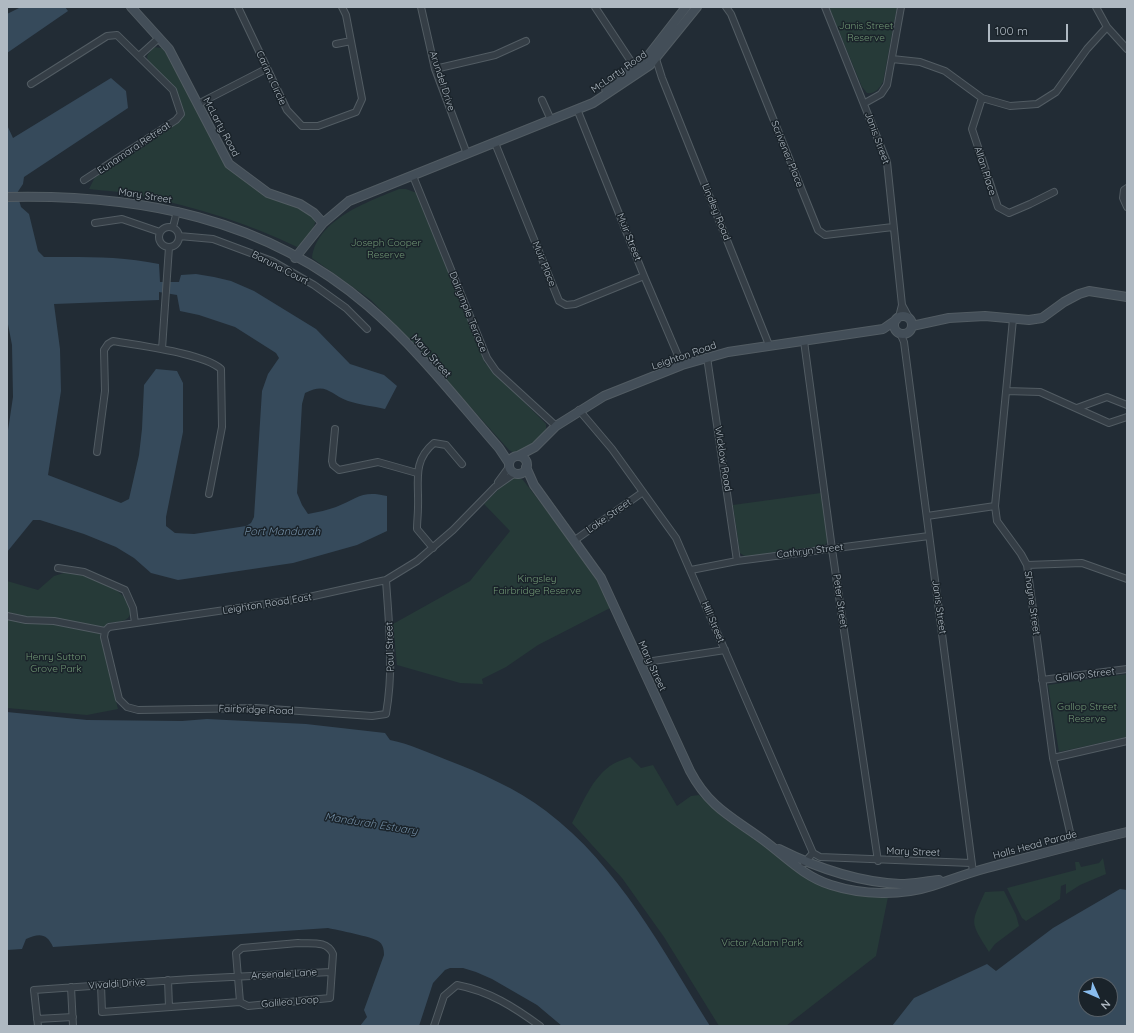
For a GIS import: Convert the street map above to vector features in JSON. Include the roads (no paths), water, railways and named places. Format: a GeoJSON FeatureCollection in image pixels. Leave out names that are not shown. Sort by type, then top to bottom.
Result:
{"type":"FeatureCollection","features":[{"type":"Feature","properties":{"kind":"street","name":"McLarty Road"},"geometry":{"type":"LineString","coordinates":[[131,7],[169,49],[228,164],[268,193],[300,204],[314,213],[323,223]]}},
{"type":"Feature","properties":{"kind":"street","name":"Carina Circle"},"geometry":{"type":"LineString","coordinates":[[238,7],[266,69],[287,110],[302,126],[318,126],[356,112],[362,99],[346,15],[342,7]]}},
{"type":"Feature","properties":{"kind":"street","name":"Arundel Drive"},"geometry":{"type":"LineString","coordinates":[[421,7],[435,69],[467,154]]}},
{"type":"Feature","properties":{"kind":"street"},"geometry":{"type":"LineString","coordinates":[[595,7],[637,70]]}},
{"type":"Feature","properties":{"kind":"street","name":"McLarty Road"},"geometry":{"type":"LineString","coordinates":[[652,60],[686,7]]}},
{"type":"Feature","properties":{"kind":"street","name":"McLarty Road"},"geometry":{"type":"LineString","coordinates":[[295,257],[309,242],[323,223],[349,201],[593,103],[652,60],[697,7]]}},
{"type":"Feature","properties":{"kind":"street","name":"Scrivener Place"},"geometry":{"type":"LineString","coordinates":[[726,7],[732,14],[818,230],[825,235],[893,227]]}},
{"type":"Feature","properties":{"kind":"street"},"geometry":{"type":"LineString","coordinates":[[825,7],[865,103]]}},
{"type":"Feature","properties":{"kind":"street","name":"Janis Street"},"geometry":{"type":"LineString","coordinates":[[901,7],[897,21],[887,85],[881,94],[865,103],[887,162],[902,305],[912,322]]}},
{"type":"Feature","properties":{"kind":"street"},"geometry":{"type":"LineString","coordinates":[[1096,7],[1107,26],[1127,49]]}},
{"type":"Feature","properties":{"kind":"street"},"geometry":{"type":"LineString","coordinates":[[892,59],[920,62],[945,71],[982,98],[1010,106],[1037,104],[1056,92],[1087,49],[1107,26]]}},
{"type":"Feature","properties":{"kind":"street","name":"Eunamara Retreat"},"geometry":{"type":"LineString","coordinates":[[31,84],[107,36],[117,35],[173,90],[181,114],[165,128],[84,180]]}},
{"type":"Feature","properties":{"kind":"street"},"geometry":{"type":"LineString","coordinates":[[139,56],[159,38]]}},
{"type":"Feature","properties":{"kind":"street"},"geometry":{"type":"LineString","coordinates":[[336,44],[351,41]]}},
{"type":"Feature","properties":{"kind":"street"},"geometry":{"type":"LineString","coordinates":[[435,69],[494,55],[526,41]]}},
{"type":"Feature","properties":{"kind":"street","name":"Lindley Road"},"geometry":{"type":"LineString","coordinates":[[652,60],[662,78],[769,345]]}},
{"type":"Feature","properties":{"kind":"street"},"geometry":{"type":"LineString","coordinates":[[198,104],[266,69]]}},
{"type":"Feature","properties":{"kind":"street","name":"Allan Place"},"geometry":{"type":"LineString","coordinates":[[982,98],[972,129],[998,207],[1009,213],[1054,192]]}},
{"type":"Feature","properties":{"kind":"street"},"geometry":{"type":"LineString","coordinates":[[542,100],[551,120]]}},
{"type":"Feature","properties":{"kind":"street","name":"Muir Street"},"geometry":{"type":"LineString","coordinates":[[577,109],[644,276],[682,365]]}},
{"type":"Feature","properties":{"kind":"street","name":"Muir Place"},"geometry":{"type":"LineString","coordinates":[[495,142],[559,301],[566,305],[575,304],[644,276]]}},
{"type":"Feature","properties":{"kind":"street","name":"Dalrymple Terrace"},"geometry":{"type":"LineString","coordinates":[[413,176],[487,358],[496,371],[556,426]]}},
{"type":"Feature","properties":{"kind":"street"},"geometry":{"type":"LineString","coordinates":[[1127,188],[1124,190],[1122,198],[1127,207]]}},
{"type":"Feature","properties":{"kind":"street","name":"Mary Street"},"geometry":{"type":"LineString","coordinates":[[7,197],[110,201],[177,211],[221,223],[273,245],[295,257],[311,269],[320,272],[367,305],[399,335],[499,448],[513,461],[516,474],[534,485]]}},
{"type":"Feature","properties":{"kind":"street"},"geometry":{"type":"LineString","coordinates":[[173,227],[177,211]]}},
{"type":"Feature","properties":{"kind":"street"},"geometry":{"type":"LineString","coordinates":[[95,223],[122,219],[160,232]]}},
{"type":"Feature","properties":{"kind":"street"},"geometry":{"type":"LineString","coordinates":[[160,232],[168,227],[173,227]]}},
{"type":"Feature","properties":{"kind":"street"},"geometry":{"type":"LineString","coordinates":[[160,232],[160,241],[162,244],[169,247],[176,245],[179,236],[173,227]]}},
{"type":"Feature","properties":{"kind":"street","name":"Baruna Court"},"geometry":{"type":"LineString","coordinates":[[179,236],[213,239],[272,262],[314,285],[346,308],[367,329]]}},
{"type":"Feature","properties":{"kind":"street","name":"McLarty Road"},"geometry":{"type":"LineString","coordinates":[[303,262],[309,242]]}},
{"type":"Feature","properties":{"kind":"street"},"geometry":{"type":"LineString","coordinates":[[162,349],[169,247]]}},
{"type":"Feature","properties":{"kind":"street"},"geometry":{"type":"LineString","coordinates":[[1023,319],[1040,315],[1078,291],[1094,288],[1127,293]]}},
{"type":"Feature","properties":{"kind":"street"},"geometry":{"type":"LineString","coordinates":[[912,322],[903,316],[897,318],[895,326],[901,332],[912,322],[949,318],[985,316],[1029,320],[1042,318],[1064,302],[1079,294],[1089,291],[1127,297]]}},
{"type":"Feature","properties":{"kind":"street","name":"Janis Street"},"geometry":{"type":"LineString","coordinates":[[897,318],[902,305]]}},
{"type":"Feature","properties":{"kind":"street","name":"Leighton Road"},"geometry":{"type":"LineString","coordinates":[[883,328],[897,318]]}},
{"type":"Feature","properties":{"kind":"street","name":"Shayne Street"},"geometry":{"type":"LineString","coordinates":[[1013,319],[995,506],[997,521],[1021,554],[1027,566],[1053,758],[1073,845]]}},
{"type":"Feature","properties":{"kind":"street","name":"Leighton Road"},"geometry":{"type":"LineString","coordinates":[[513,461],[535,447],[556,426],[578,410],[604,396],[706,357],[769,345],[804,341],[883,328],[901,332]]}},
{"type":"Feature","properties":{"kind":"street","name":"Janis Street"},"geometry":{"type":"LineString","coordinates":[[901,332],[904,342],[973,872]]}},
{"type":"Feature","properties":{"kind":"street"},"geometry":{"type":"LineString","coordinates":[[97,452],[105,391],[104,350],[108,344],[113,341],[162,349],[213,363],[221,369],[222,427],[209,494]]}},
{"type":"Feature","properties":{"kind":"street","name":"Peter Street"},"geometry":{"type":"LineString","coordinates":[[804,341],[832,549],[878,861]]}},
{"type":"Feature","properties":{"kind":"street","name":"Wicklow Road"},"geometry":{"type":"LineString","coordinates":[[706,357],[737,561]]}},
{"type":"Feature","properties":{"kind":"street"},"geometry":{"type":"LineString","coordinates":[[1006,390],[1040,392],[1109,423],[1127,417]]}},
{"type":"Feature","properties":{"kind":"street"},"geometry":{"type":"LineString","coordinates":[[1077,408],[1107,397],[1127,405]]}},
{"type":"Feature","properties":{"kind":"street","name":"Hill Street"},"geometry":{"type":"LineString","coordinates":[[578,410],[612,449],[676,538],[813,853]]}},
{"type":"Feature","properties":{"kind":"street"},"geometry":{"type":"LineString","coordinates":[[335,429],[332,461],[333,466],[339,470],[378,462],[417,473]]}},
{"type":"Feature","properties":{"kind":"street"},"geometry":{"type":"LineString","coordinates":[[433,548],[416,529],[418,506],[417,473],[427,449],[434,443],[446,445],[462,464]]}},
{"type":"Feature","properties":{"kind":"street","name":"Leighton Road"},"geometry":{"type":"LineString","coordinates":[[526,465],[535,447]]}},
{"type":"Feature","properties":{"kind":"street","name":"Mary Street"},"geometry":{"type":"LineString","coordinates":[[513,461],[524,458],[534,485],[601,578],[690,771],[699,787],[723,813],[766,842],[799,870]]}},
{"type":"Feature","properties":{"kind":"street","name":"Leighton Road East"},"geometry":{"type":"LineString","coordinates":[[7,616],[26,620],[54,621],[105,631],[109,627],[300,599],[386,580],[417,561],[453,530],[495,487],[513,461]]}},
{"type":"Feature","properties":{"kind":"street"},"geometry":{"type":"LineString","coordinates":[[516,474],[524,472],[526,465]]}},
{"type":"Feature","properties":{"kind":"street","name":"Leighton Road East"},"geometry":{"type":"LineString","coordinates":[[495,487],[516,474]]}},
{"type":"Feature","properties":{"kind":"street","name":"Lake Street"},"geometry":{"type":"LineString","coordinates":[[575,540],[643,492]]}},
{"type":"Feature","properties":{"kind":"street"},"geometry":{"type":"LineString","coordinates":[[926,516],[995,506]]}},
{"type":"Feature","properties":{"kind":"street","name":"Cathryn Street"},"geometry":{"type":"LineString","coordinates":[[691,570],[737,561],[929,536]]}},
{"type":"Feature","properties":{"kind":"street"},"geometry":{"type":"LineString","coordinates":[[1027,566],[1082,563],[1127,579]]}},
{"type":"Feature","properties":{"kind":"street"},"geometry":{"type":"LineString","coordinates":[[58,568],[84,572],[125,590],[133,608],[135,623]]}},
{"type":"Feature","properties":{"kind":"street","name":"Paul Street"},"geometry":{"type":"LineString","coordinates":[[386,580],[391,673],[391,687],[386,714]]}},
{"type":"Feature","properties":{"kind":"street","name":"Fairbridge Road"},"geometry":{"type":"LineString","coordinates":[[105,631],[104,638],[119,699],[127,707],[138,710],[256,708],[372,716],[386,714]]}},
{"type":"Feature","properties":{"kind":"street"},"geometry":{"type":"LineString","coordinates":[[640,663],[725,650]]}},
{"type":"Feature","properties":{"kind":"street","name":"Gallop Street"},"geometry":{"type":"LineString","coordinates":[[1042,680],[1127,669]]}},
{"type":"Feature","properties":{"kind":"street"},"geometry":{"type":"LineString","coordinates":[[1053,758],[1127,740]]}},
{"type":"Feature","properties":{"kind":"street","name":"Halls Head Parade"},"geometry":{"type":"LineString","coordinates":[[799,870],[830,885],[864,892],[887,893],[931,886],[948,879],[973,872],[1127,832]]}},
{"type":"Feature","properties":{"kind":"street","name":"Mary Street"},"geometry":{"type":"LineString","coordinates":[[766,842],[806,861]]}},
{"type":"Feature","properties":{"kind":"street"},"geometry":{"type":"LineString","coordinates":[[799,870],[813,853]]}},
{"type":"Feature","properties":{"kind":"street","name":"Mary Street"},"geometry":{"type":"LineString","coordinates":[[813,853],[820,857],[878,861],[971,863]]}},
{"type":"Feature","properties":{"kind":"street","name":"Halls Head Parade"},"geometry":{"type":"LineString","coordinates":[[806,861],[830,870],[884,882],[909,884],[948,879]]}},
{"type":"Feature","properties":{"kind":"street","name":"Galileo Loop"},"geometry":{"type":"LineString","coordinates":[[298,943],[325,944],[330,948],[333,954],[331,972],[330,998],[248,1006],[240,1002],[236,953],[242,948],[298,943]]}},
{"type":"Feature","properties":{"kind":"street","name":"Arsenale Lane"},"geometry":{"type":"LineString","coordinates":[[237,976],[331,972]]}},
{"type":"Feature","properties":{"kind":"street","name":"Vivaldi Drive"},"geometry":{"type":"LineString","coordinates":[[38,1023],[34,990],[237,976]]}},
{"type":"Feature","properties":{"kind":"street"},"geometry":{"type":"LineString","coordinates":[[168,980],[169,1007]]}},
{"type":"Feature","properties":{"kind":"street"},"geometry":{"type":"LineString","coordinates":[[101,985],[102,1012],[240,1002]]}},
{"type":"Feature","properties":{"kind":"street"},"geometry":{"type":"LineString","coordinates":[[434,1026],[444,996],[457,985],[477,989],[491,994],[540,1026]]}},
{"type":"Feature","properties":{"kind":"street"},"geometry":{"type":"LineString","coordinates":[[71,987],[73,1026]]}},
{"type":"Feature","properties":{"kind":"street"},"geometry":{"type":"LineString","coordinates":[[38,1023],[73,1017]]}},
{"type":"Feature","properties":{"kind":"water"},"geometry":{"type":"Polygon","coordinates":[[[21,7],[65,7],[68,11],[7,53],[7,14],[21,7]]]}},
{"type":"Feature","properties":{"kind":"water","name":"Port Mandurah"},"geometry":{"type":"Polygon","coordinates":[[[111,78],[126,91],[128,108],[24,177],[23,184],[17,193],[21,207],[29,214],[38,251],[44,257],[116,258],[159,264],[160,282],[179,282],[181,275],[196,274],[231,281],[254,291],[316,329],[350,364],[384,375],[397,386],[385,409],[357,404],[323,389],[312,390],[305,393],[302,404],[297,493],[308,514],[333,508],[366,494],[379,494],[387,496],[387,531],[357,545],[293,563],[178,580],[151,573],[134,558],[116,547],[84,534],[40,520],[33,520],[7,552],[7,437],[13,397],[12,345],[7,319],[7,125],[13,138],[111,78]],[[159,292],[159,300],[54,304],[60,349],[61,391],[48,475],[121,503],[129,499],[139,455],[144,385],[156,369],[177,371],[183,383],[183,432],[166,517],[166,526],[175,533],[194,534],[246,526],[251,523],[254,517],[262,391],[268,374],[279,358],[276,353],[235,327],[199,315],[180,311],[177,295],[159,292]]]}},
{"type":"Feature","properties":{"kind":"water","name":"Mandurah Estuary"},"geometry":{"type":"Polygon","coordinates":[[[7,712],[87,720],[182,721],[207,719],[306,724],[385,733],[390,740],[419,749],[486,776],[535,803],[546,811],[572,833],[596,857],[618,883],[638,911],[710,1026],[562,1026],[537,1005],[492,979],[463,968],[450,968],[445,970],[433,983],[419,1026],[360,1026],[367,1017],[364,1010],[384,955],[383,947],[380,942],[375,939],[328,928],[53,947],[48,939],[39,935],[26,939],[22,949],[7,950],[7,712]]]}},
{"type":"Feature","properties":{"kind":"water"},"geometry":{"type":"Polygon","coordinates":[[[1120,889],[1127,890],[1127,1026],[892,1026],[914,998],[987,964],[996,971],[1053,928],[1120,889]]]}},
{"type":"Feature","properties":{"kind":"park label","name":"Janis Street Reserve"},"geometry":{"type":"Point","coordinates":[866,32]}},
{"type":"Feature","properties":{"kind":"park label","name":"Joseph Cooper Reserve"},"geometry":{"type":"Point","coordinates":[386,248]}},
{"type":"Feature","properties":{"kind":"park label","name":"Kingsley Fairbridge Reserve"},"geometry":{"type":"Point","coordinates":[537,584]}},
{"type":"Feature","properties":{"kind":"park label","name":"Henry Sutton Grove Park"},"geometry":{"type":"Point","coordinates":[56,662]}},
{"type":"Feature","properties":{"kind":"park label","name":"Gallop Street Reserve"},"geometry":{"type":"Point","coordinates":[1087,712]}},
{"type":"Feature","properties":{"kind":"park label","name":"Victor Adam Park"},"geometry":{"type":"Point","coordinates":[762,943]}}]}
